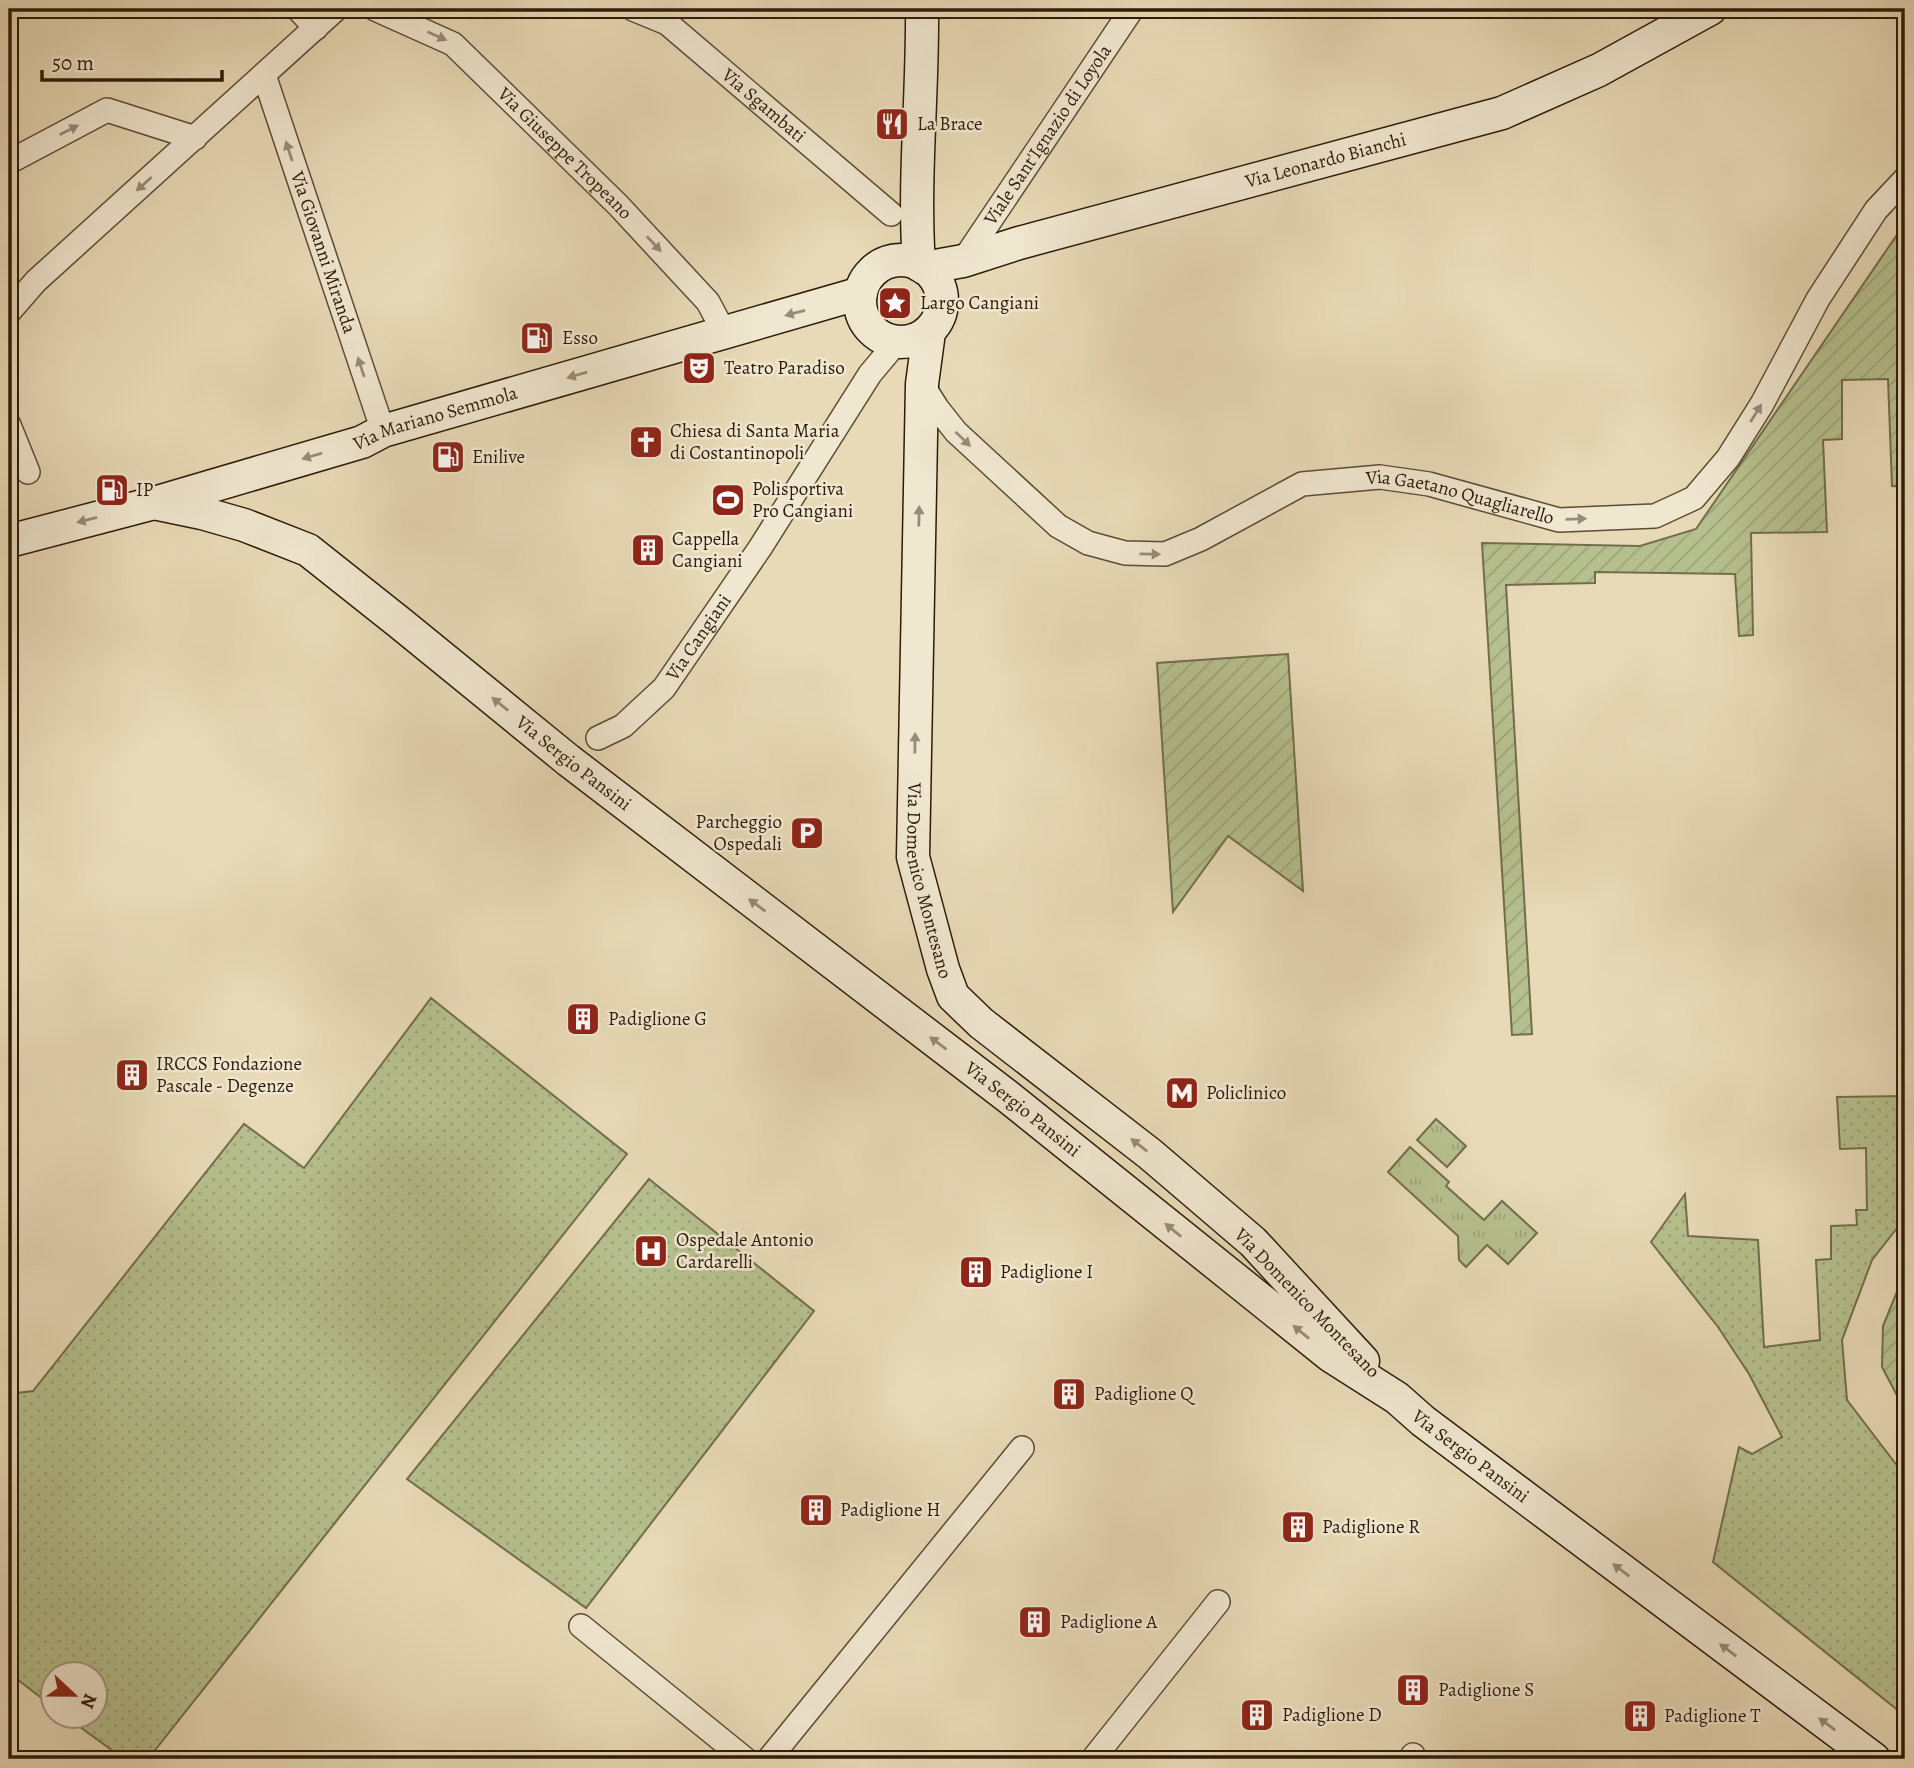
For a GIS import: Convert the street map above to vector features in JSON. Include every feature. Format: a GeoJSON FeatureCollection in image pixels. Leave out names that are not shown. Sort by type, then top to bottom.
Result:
{"type":"FeatureCollection","features":[{"type":"Feature","properties":{"kind":"main road"},"geometry":{"type":"LineString","coordinates":[[911,265],[904,210],[922,49],[922,9]]}},
{"type":"Feature","properties":{"kind":"main road","name":"Via Leonardo Bianchi"},"geometry":{"type":"LineString","coordinates":[[911,265],[962,261],[1019,243],[1502,113],[1600,69],[1710,9]]}},
{"type":"Feature","properties":{"kind":"main road","name":"Via Domenico Montesano"},"geometry":{"type":"LineString","coordinates":[[962,261],[935,319],[922,384],[913,857],[943,969],[953,996],[981,1023],[1150,1154],[1253,1242],[1397,1398]]}},
{"type":"Feature","properties":{"kind":"main road"},"geometry":{"type":"LineString","coordinates":[[911,265],[937,282],[942,294],[935,319],[914,341],[896,343],[883,339],[872,331],[864,320],[860,307],[861,293],[876,268],[911,265]]}},
{"type":"Feature","properties":{"kind":"main road","name":"Via Mariano Semmola"},"geometry":{"type":"LineString","coordinates":[[9,541],[154,503],[362,442],[383,432],[861,293]]}},
{"type":"Feature","properties":{"kind":"main road","name":"Via Sergio Pansini"},"geometry":{"type":"LineString","coordinates":[[154,503],[244,525],[308,550],[568,760],[997,1089],[1331,1356],[1397,1398],[1423,1421],[1874,1759]]}},
{"type":"Feature","properties":{"kind":"street"},"geometry":{"type":"LineString","coordinates":[[298,9],[316,28]]}},
{"type":"Feature","properties":{"kind":"street"},"geometry":{"type":"LineString","coordinates":[[9,312],[36,281],[335,9]]}},
{"type":"Feature","properties":{"kind":"street","name":"Via Giuseppe Tropeano"},"geometry":{"type":"LineString","coordinates":[[374,9],[453,44],[618,205],[708,302],[724,332]]}},
{"type":"Feature","properties":{"kind":"street","name":"Via Sgambati"},"geometry":{"type":"LineString","coordinates":[[633,9],[667,23],[904,210]]}},
{"type":"Feature","properties":{"kind":"street","name":"Viale Sant'Ignazio di Loyola"},"geometry":{"type":"LineString","coordinates":[[962,261],[1132,9]]}},
{"type":"Feature","properties":{"kind":"street","name":"Via Giovanni Miranda"},"geometry":{"type":"LineString","coordinates":[[264,75],[383,432]]}},
{"type":"Feature","properties":{"kind":"street"},"geometry":{"type":"LineString","coordinates":[[9,162],[107,110],[195,138]]}},
{"type":"Feature","properties":{"kind":"street","name":"Via Gaetano Quagliarello"},"geometry":{"type":"LineString","coordinates":[[922,384],[936,408],[956,432],[1058,526],[1088,543],[1125,553],[1165,554],[1202,539],[1302,484],[1380,477],[1429,484],[1559,520],[1655,516],[1694,498],[1728,458],[1762,404],[1818,299],[1876,210],[1905,179]]}},
{"type":"Feature","properties":{"kind":"street","name":"Via Cangiani"},"geometry":{"type":"LineString","coordinates":[[598,738],[623,726],[664,688],[760,548],[870,374],[896,343]]}},
{"type":"Feature","properties":{"kind":"street"},"geometry":{"type":"LineString","coordinates":[[9,425],[27,472]]}},
{"type":"Feature","properties":{"kind":"street"},"geometry":{"type":"LineString","coordinates":[[769,1759],[1022,1448]]}},
{"type":"Feature","properties":{"kind":"street"},"geometry":{"type":"LineString","coordinates":[[1093,1759],[1218,1602]]}},
{"type":"Feature","properties":{"kind":"street"},"geometry":{"type":"LineString","coordinates":[[581,1626],[745,1759]]}},
{"type":"Feature","properties":{"kind":"green space"},"geometry":{"type":"Polygon","coordinates":[[[1905,223],[1905,487],[1892,486],[1888,379],[1842,380],[1842,439],[1823,440],[1827,532],[1751,533],[1753,635],[1739,636],[1735,574],[1595,572],[1595,583],[1506,585],[1532,1034],[1512,1035],[1482,543],[1640,546],[1696,529],[1905,223]]]}},
{"type":"Feature","properties":{"kind":"green space"},"geometry":{"type":"Polygon","coordinates":[[[1288,654],[1303,891],[1228,836],[1173,912],[1157,663],[1288,654]]]}},
{"type":"Feature","properties":{"kind":"green space"},"geometry":{"type":"Polygon","coordinates":[[[431,998],[627,1154],[148,1759],[124,1759],[84,1730],[108,1730],[108,1660],[38,1660],[38,1695],[9,1673],[9,1394],[33,1391],[244,1124],[304,1168],[431,998]]]}},
{"type":"Feature","properties":{"kind":"green space"},"geometry":{"type":"Polygon","coordinates":[[[1905,1096],[1905,1218],[1872,1260],[1842,1340],[1847,1400],[1905,1476],[1905,1716],[1713,1562],[1739,1447],[1752,1454],[1782,1437],[1749,1374],[1718,1327],[1651,1242],[1685,1194],[1688,1236],[1758,1240],[1764,1347],[1820,1340],[1816,1260],[1831,1259],[1831,1226],[1857,1225],[1856,1210],[1867,1210],[1866,1148],[1840,1149],[1837,1097],[1905,1096]]]}},
{"type":"Feature","properties":{"kind":"green space"},"geometry":{"type":"Polygon","coordinates":[[[1436,1119],[1466,1146],[1447,1167],[1417,1140],[1436,1119]]]}},
{"type":"Feature","properties":{"kind":"green space"},"geometry":{"type":"Polygon","coordinates":[[[1410,1147],[1449,1182],[1446,1186],[1484,1220],[1502,1201],[1537,1233],[1508,1264],[1487,1245],[1466,1267],[1459,1260],[1458,1236],[1388,1172],[1410,1147]]]}},
{"type":"Feature","properties":{"kind":"green space"},"geometry":{"type":"Polygon","coordinates":[[[649,1179],[814,1311],[586,1608],[407,1479],[649,1179]]]}},
{"type":"Feature","properties":{"kind":"green space"},"geometry":{"type":"Polygon","coordinates":[[[1905,1272],[1905,1399],[1901,1403],[1882,1367],[1883,1326],[1905,1272]]]}},
{"type":"Feature","properties":{"kind":"place","name":"La Brace"},"geometry":{"type":"Point","coordinates":[892,124]}},
{"type":"Feature","properties":{"kind":"place","name":"Largo Cangiani"},"geometry":{"type":"Point","coordinates":[895,303]}},
{"type":"Feature","properties":{"kind":"place","name":"Esso"},"geometry":{"type":"Point","coordinates":[537,338]}},
{"type":"Feature","properties":{"kind":"place","name":"Teatro Paradiso"},"geometry":{"type":"Point","coordinates":[699,368]}},
{"type":"Feature","properties":{"kind":"place","name":"Chiesa di Santa Maria di Costantinopoli"},"geometry":{"type":"Point","coordinates":[646,442]}},
{"type":"Feature","properties":{"kind":"place","name":"Enilive"},"geometry":{"type":"Point","coordinates":[448,457]}},
{"type":"Feature","properties":{"kind":"place","name":"IP"},"geometry":{"type":"Point","coordinates":[112,490]}},
{"type":"Feature","properties":{"kind":"place","name":"Polisportiva Pro Cangiani"},"geometry":{"type":"Point","coordinates":[728,500]}},
{"type":"Feature","properties":{"kind":"place","name":"Cappella Cangiani"},"geometry":{"type":"Point","coordinates":[648,550]}},
{"type":"Feature","properties":{"kind":"place","name":"Parcheggio Ospedali"},"geometry":{"type":"Point","coordinates":[807,833]}},
{"type":"Feature","properties":{"kind":"place","name":"Padiglione G"},"geometry":{"type":"Point","coordinates":[583,1019]}},
{"type":"Feature","properties":{"kind":"place","name":"IRCCS Fondazione Pascale - Degenze"},"geometry":{"type":"Point","coordinates":[132,1075]}},
{"type":"Feature","properties":{"kind":"place","name":"Policlinico"},"geometry":{"type":"Point","coordinates":[1182,1093]}},
{"type":"Feature","properties":{"kind":"place","name":"Ospedale Antonio Cardarelli"},"geometry":{"type":"Point","coordinates":[651,1251]}},
{"type":"Feature","properties":{"kind":"place","name":"Padiglione I"},"geometry":{"type":"Point","coordinates":[976,1272]}},
{"type":"Feature","properties":{"kind":"place","name":"Padiglione Q"},"geometry":{"type":"Point","coordinates":[1069,1394]}},
{"type":"Feature","properties":{"kind":"place","name":"Padiglione H"},"geometry":{"type":"Point","coordinates":[816,1510]}},
{"type":"Feature","properties":{"kind":"place","name":"Padiglione R"},"geometry":{"type":"Point","coordinates":[1298,1527]}},
{"type":"Feature","properties":{"kind":"place","name":"Padiglione A"},"geometry":{"type":"Point","coordinates":[1035,1622]}},
{"type":"Feature","properties":{"kind":"place","name":"Padiglione S"},"geometry":{"type":"Point","coordinates":[1413,1690]}},
{"type":"Feature","properties":{"kind":"place","name":"Padiglione D"},"geometry":{"type":"Point","coordinates":[1257,1715]}},
{"type":"Feature","properties":{"kind":"place","name":"Padiglione T"},"geometry":{"type":"Point","coordinates":[1640,1716]}}]}
